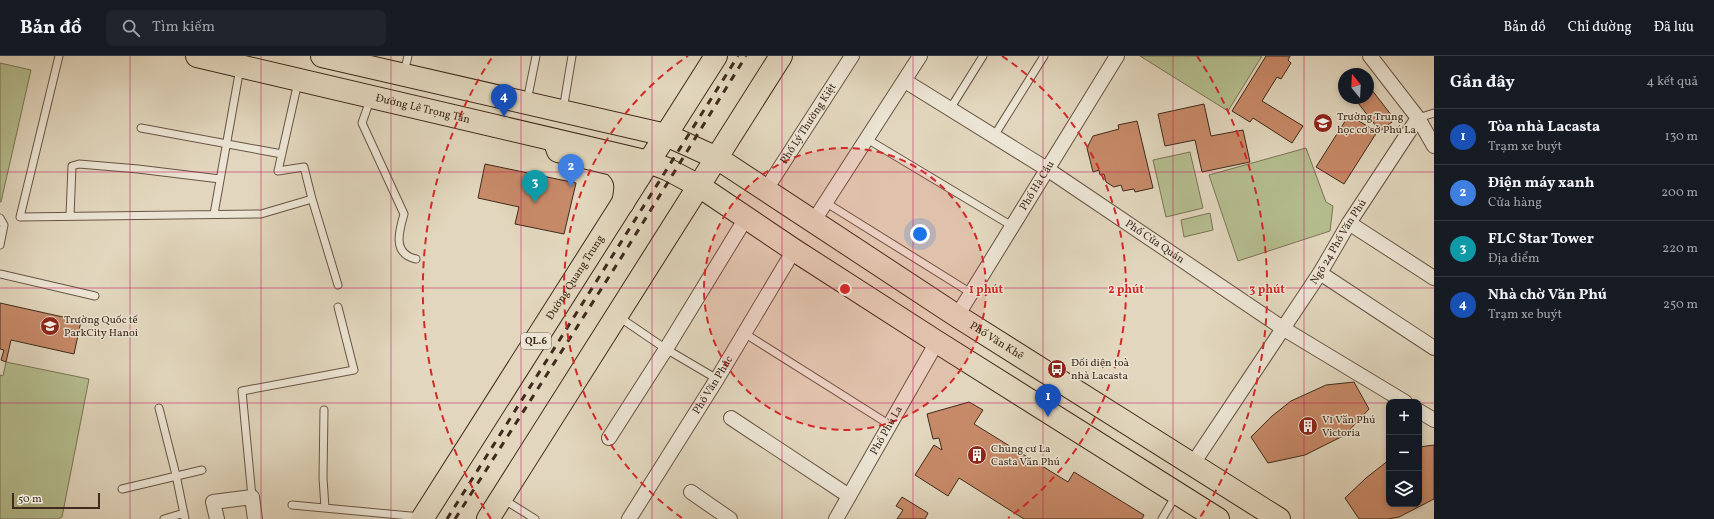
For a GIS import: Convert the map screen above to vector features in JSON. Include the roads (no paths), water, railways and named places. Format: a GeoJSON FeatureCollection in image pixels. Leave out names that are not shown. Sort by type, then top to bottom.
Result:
{"type":"FeatureCollection","features":[{"type":"Feature","properties":{"kind":"main road","name":"Đường Lê Trọng Tấn"},"geometry":{"type":"LineString","coordinates":[[197,56],[639,160],[668,169],[705,190]]}},
{"type":"Feature","properties":{"kind":"main road","name":"Đường Quang Trung"},"geometry":{"type":"LineString","coordinates":[[423,518],[623,204],[639,160],[666,135],[716,56]]}},
{"type":"Feature","properties":{"kind":"main road"},"geometry":{"type":"LineString","coordinates":[[488,519],[617,316],[723,163],[781,56]]}},
{"type":"Feature","properties":{"kind":"main road"},"geometry":{"type":"LineString","coordinates":[[336,58],[406,65],[527,103],[666,135]]}},
{"type":"Feature","properties":{"kind":"main road"},"geometry":{"type":"LineString","coordinates":[[639,129],[639,160]]}},
{"type":"Feature","properties":{"kind":"main road","name":"Phố Văn Khê"},"geometry":{"type":"LineString","coordinates":[[666,135],[723,163],[957,316],[1279,519]]}},
{"type":"Feature","properties":{"kind":"main road"},"geometry":{"type":"LineString","coordinates":[[554,140],[557,150],[559,151],[613,164],[619,169],[627,188],[623,204]]}},
{"type":"Feature","properties":{"kind":"main road"},"geometry":{"type":"LineString","coordinates":[[705,190],[794,250],[937,342],[1218,519]]}},
{"type":"Feature","properties":{"kind":"street","name":"Phố Lý Thường Kiệt"},"geometry":{"type":"LineString","coordinates":[[765,191],[852,56]]}},
{"type":"Feature","properties":{"kind":"street"},"geometry":{"type":"LineString","coordinates":[[813,222],[920,56]]}},
{"type":"Feature","properties":{"kind":"street","name":"Phố Hà Cầu"},"geometry":{"type":"LineString","coordinates":[[957,316],[1117,56]]}},
{"type":"Feature","properties":{"kind":"street"},"geometry":{"type":"LineString","coordinates":[[1370,56],[1418,118],[1434,146]]}},
{"type":"Feature","properties":{"kind":"street","name":"Phố Cửa Quán"},"geometry":{"type":"LineString","coordinates":[[905,81],[1047,169],[1284,329],[1400,399]]}},
{"type":"Feature","properties":{"kind":"street","name":"Ngõ 24 Phố Văn Phú"},"geometry":{"type":"LineString","coordinates":[[1192,465],[1284,329],[1320,273],[1349,223],[1418,118]]}},
{"type":"Feature","properties":{"kind":"street"},"geometry":{"type":"LineString","coordinates":[[609,438],[666,350],[746,218]]}},
{"type":"Feature","properties":{"kind":"street"},"geometry":{"type":"LineString","coordinates":[[1349,223],[1434,278]]}},
{"type":"Feature","properties":{"kind":"street","name":"Phố Văn Phúc"},"geometry":{"type":"LineString","coordinates":[[629,519],[718,379],[794,250]]}},
{"type":"Feature","properties":{"kind":"street"},"geometry":{"type":"LineString","coordinates":[[1320,273],[1434,348]]}},
{"type":"Feature","properties":{"kind":"street","name":"Phố Phú La"},"geometry":{"type":"LineString","coordinates":[[836,519],[937,342]]}},
{"type":"Feature","properties":{"kind":"street"},"geometry":{"type":"LineString","coordinates":[[1422,413],[1434,420]]}},
{"type":"Feature","properties":{"kind":"street"},"geometry":{"type":"LineString","coordinates":[[731,418],[849,496]]}},
{"type":"Feature","properties":{"kind":"street"},"geometry":{"type":"LineString","coordinates":[[691,492],[730,519]]}},
{"type":"Feature","properties":{"kind":"street"},"geometry":{"type":"LineString","coordinates":[[217,519],[213,502],[252,497],[255,519]]}},
{"type":"Feature","properties":{"kind":"lane"},"geometry":{"type":"LineString","coordinates":[[59,56],[20,217],[261,214],[312,199]]}},
{"type":"Feature","properties":{"kind":"lane"},"geometry":{"type":"LineString","coordinates":[[527,103],[536,56]]}},
{"type":"Feature","properties":{"kind":"lane"},"geometry":{"type":"LineString","coordinates":[[562,112],[572,56]]}},
{"type":"Feature","properties":{"kind":"lane"},"geometry":{"type":"LineString","coordinates":[[950,109],[983,56]]}},
{"type":"Feature","properties":{"kind":"lane"},"geometry":{"type":"LineString","coordinates":[[994,136],[1044,56]]}},
{"type":"Feature","properties":{"kind":"lane"},"geometry":{"type":"LineString","coordinates":[[214,214],[240,66]]}},
{"type":"Feature","properties":{"kind":"lane"},"geometry":{"type":"LineString","coordinates":[[298,80],[278,170],[304,168],[338,285]]}},
{"type":"Feature","properties":{"kind":"lane"},"geometry":{"type":"LineString","coordinates":[[371,97],[362,123],[404,214],[398,233],[402,251],[408,257],[416,259]]}},
{"type":"Feature","properties":{"kind":"lane"},"geometry":{"type":"LineString","coordinates":[[1418,118],[1434,113]]}},
{"type":"Feature","properties":{"kind":"lane"},"geometry":{"type":"LineString","coordinates":[[141,128],[282,154]]}},
{"type":"Feature","properties":{"kind":"lane"},"geometry":{"type":"LineString","coordinates":[[867,139],[1012,226]]}},
{"type":"Feature","properties":{"kind":"lane"},"geometry":{"type":"LineString","coordinates":[[70,216],[72,166],[79,164],[138,169],[220,179]]}},
{"type":"Feature","properties":{"kind":"lane"},"geometry":{"type":"LineString","coordinates":[[825,202],[971,293]]}},
{"type":"Feature","properties":{"kind":"lane"},"geometry":{"type":"LineString","coordinates":[[0,218],[4,225],[0,245]]}},
{"type":"Feature","properties":{"kind":"lane"},"geometry":{"type":"LineString","coordinates":[[0,274],[95,296]]}},
{"type":"Feature","properties":{"kind":"lane"},"geometry":{"type":"LineString","coordinates":[[252,497],[242,391],[354,370],[338,307]]}},
{"type":"Feature","properties":{"kind":"lane"},"geometry":{"type":"LineString","coordinates":[[617,316],[666,350],[718,379]]}},
{"type":"Feature","properties":{"kind":"lane"},"geometry":{"type":"LineString","coordinates":[[744,333],[891,425]]}},
{"type":"Feature","properties":{"kind":"lane"},"geometry":{"type":"LineString","coordinates":[[159,408],[176,475],[184,516],[164,519]]}},
{"type":"Feature","properties":{"kind":"lane"},"geometry":{"type":"LineString","coordinates":[[324,410],[323,478],[325,508]]}},
{"type":"Feature","properties":{"kind":"lane"},"geometry":{"type":"LineString","coordinates":[[122,489],[202,470]]}},
{"type":"Feature","properties":{"kind":"lane"},"geometry":{"type":"LineString","coordinates":[[1162,519],[1178,493]]}},
{"type":"Feature","properties":{"kind":"lane"},"geometry":{"type":"LineString","coordinates":[[501,498],[535,519]]}},
{"type":"Feature","properties":{"kind":"lane"},"geometry":{"type":"LineString","coordinates":[[292,505],[423,518]]}},
{"type":"Feature","properties":{"kind":"railway"},"geometry":{"type":"LineString","coordinates":[[447,519],[738,56]]}},
{"type":"Feature","properties":{"kind":"railway"},"geometry":{"type":"LineString","coordinates":[[455,519],[626,250],[746,56]]}},
{"type":"Feature","properties":{"kind":"place","name":"Nhà chờ Văn Phú"},"geometry":{"type":"Point","coordinates":[504,117]}},
{"type":"Feature","properties":{"kind":"place","name":"Trường Trung học cơ sở Phú La"},"geometry":{"type":"Point","coordinates":[1323,123]}},
{"type":"Feature","properties":{"kind":"place","name":"Điện máy xanh"},"geometry":{"type":"Point","coordinates":[571,187]}},
{"type":"Feature","properties":{"kind":"place","name":"FLC Star Tower"},"geometry":{"type":"Point","coordinates":[535,203]}},
{"type":"Feature","properties":{"kind":"place","name":"Trường Quốc tế ParkCity Hanoi"},"geometry":{"type":"Point","coordinates":[50,326]}},
{"type":"Feature","properties":{"kind":"place","name":"Đối diện toà nhà Lacasta"},"geometry":{"type":"Point","coordinates":[1057,369]}},
{"type":"Feature","properties":{"kind":"place","name":"Tòa nhà Lacasta"},"geometry":{"type":"Point","coordinates":[1048,417]}},
{"type":"Feature","properties":{"kind":"place","name":"V1 Văn Phú Victoria"},"geometry":{"type":"Point","coordinates":[1308,426]}},
{"type":"Feature","properties":{"kind":"place","name":"Chung cư La Casta Văn Phú"},"geometry":{"type":"Point","coordinates":[977,455]}}]}
